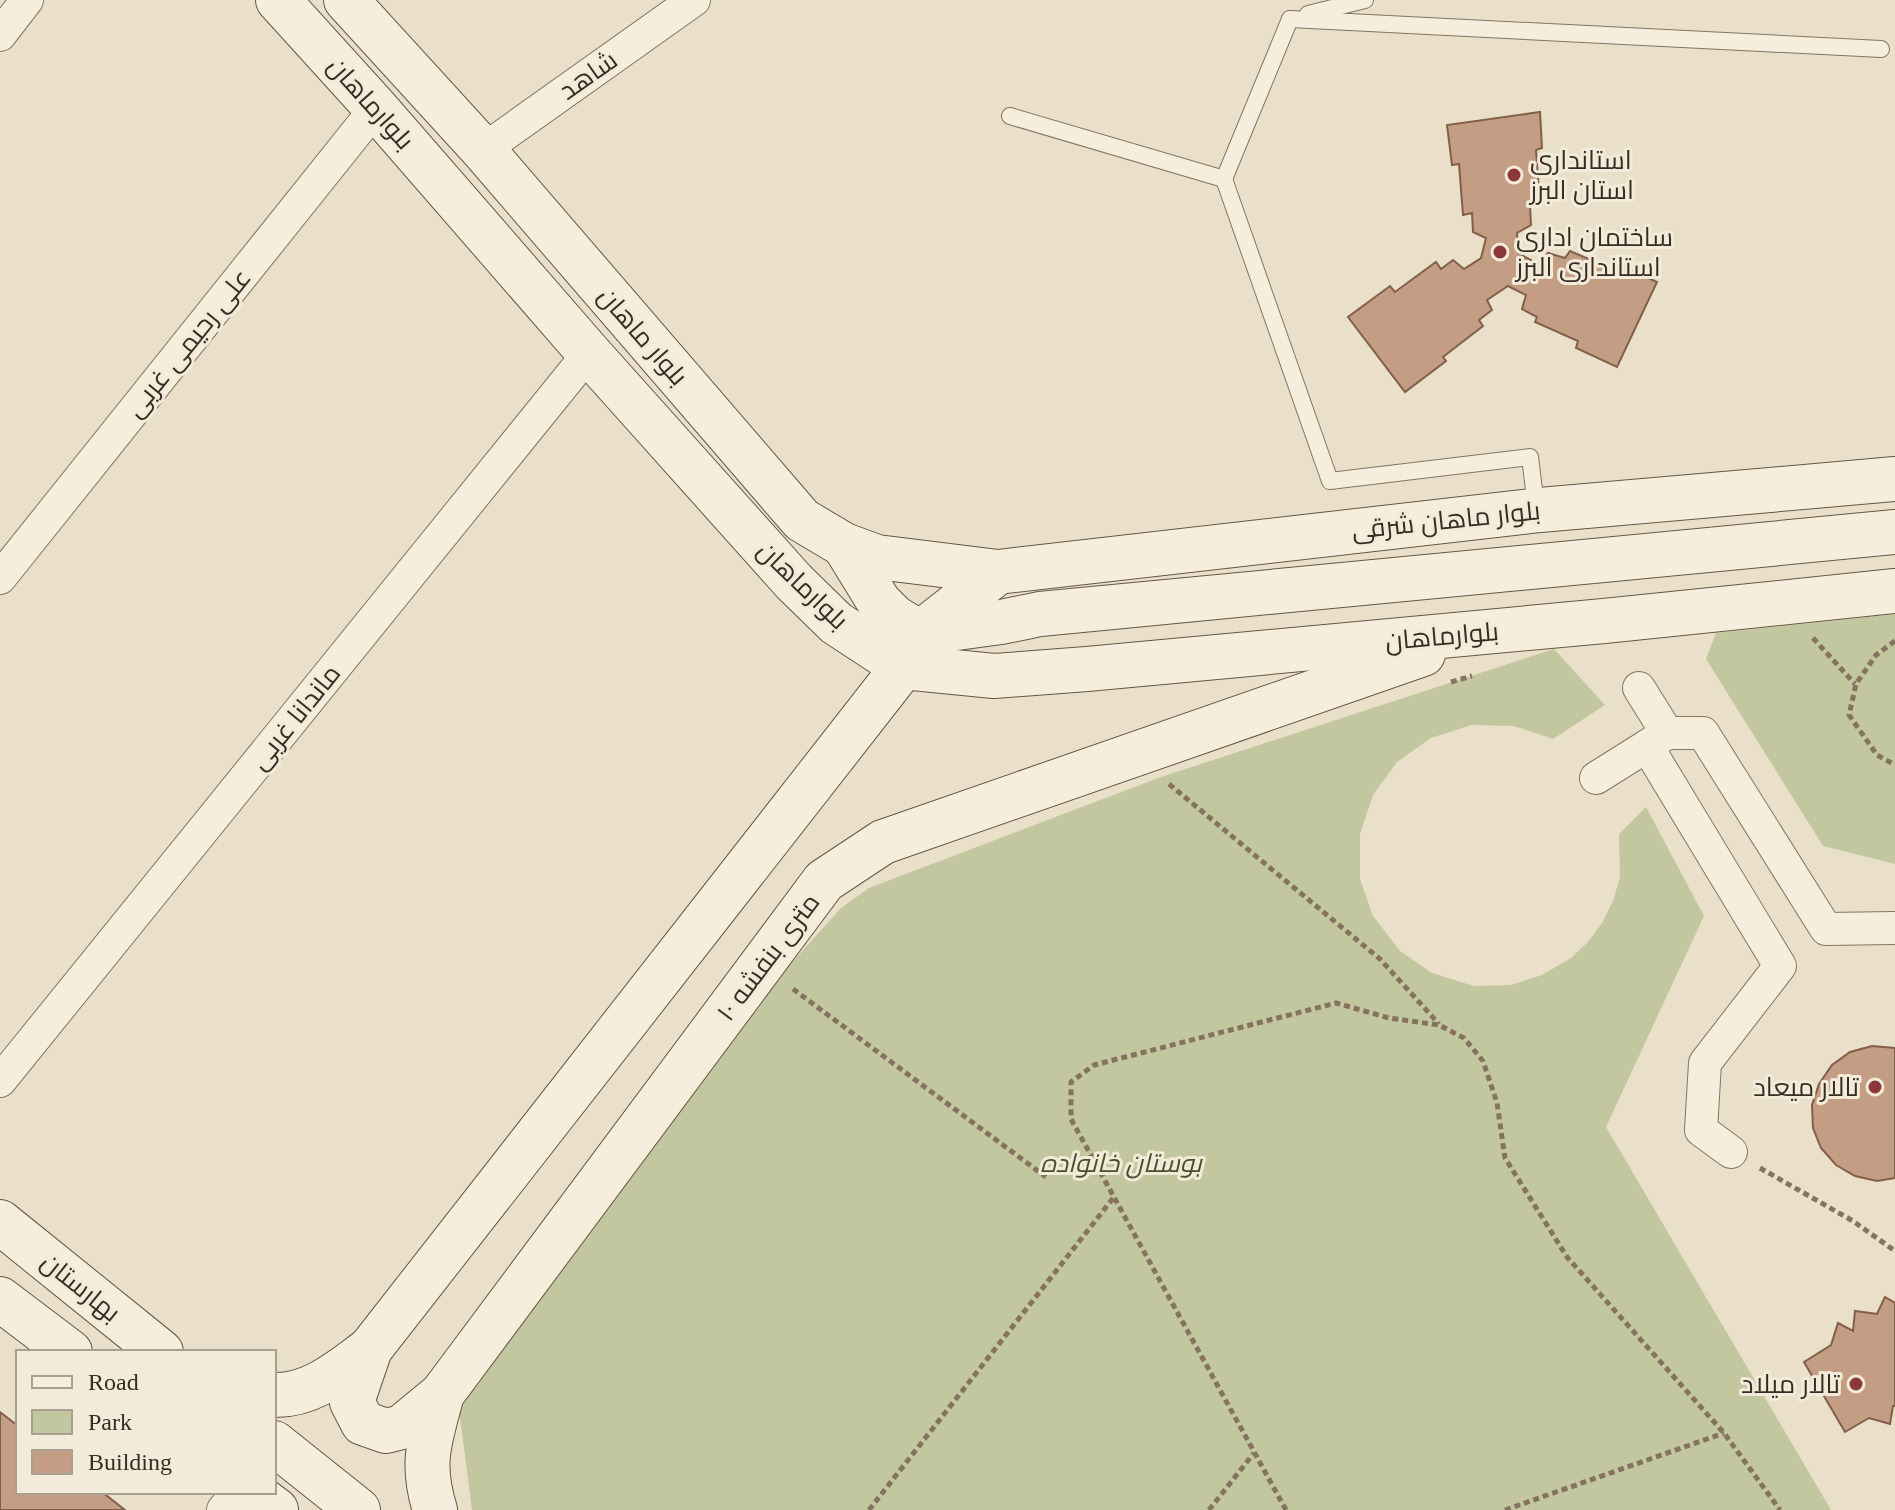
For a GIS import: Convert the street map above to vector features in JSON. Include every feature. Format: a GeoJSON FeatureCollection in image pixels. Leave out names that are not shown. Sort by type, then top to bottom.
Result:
{"type":"FeatureCollection","features":[{"type":"Feature","properties":{"kind":"main road","name":"بلوارماهان"},"geometry":{"type":"LineString","coordinates":[[278,0],[794,582],[836,623],[994,676],[1087,669],[1487,652],[1604,621],[1895,591]]}},
{"type":"Feature","properties":{"kind":"main road","name":"بلوار ماهان"},"geometry":{"type":"LineString","coordinates":[[346,0],[483,150],[802,520],[844,545],[877,557],[998,572]]}},
{"type":"Feature","properties":{"kind":"main road","name":"بلوار ماهان شرقی"},"geometry":{"type":"LineString","coordinates":[[998,572],[1540,510],[1895,479]]}},
{"type":"Feature","properties":{"kind":"main road"},"geometry":{"type":"LineString","coordinates":[[911,650],[1001,622],[1040,614],[1895,532]]}},
{"type":"Feature","properties":{"kind":"main road"},"geometry":{"type":"LineString","coordinates":[[844,545],[879,602],[894,617],[911,650]]}},
{"type":"Feature","properties":{"kind":"main road"},"geometry":{"type":"LineString","coordinates":[[276,1395],[315,1387],[370,1349],[911,650],[998,572]]}},
{"type":"Feature","properties":{"kind":"main road","name":"۱۰ متری بنفشه"},"geometry":{"type":"LineString","coordinates":[[435,1510],[428,1488],[426,1454],[442,1394],[824,881],[883,842],[1487,652]]}},
{"type":"Feature","properties":{"kind":"main road","name":"بهارستان"},"geometry":{"type":"LineString","coordinates":[[0,1222],[159,1350]]}},
{"type":"Feature","properties":{"kind":"main road"},"geometry":{"type":"LineString","coordinates":[[0,1299],[67,1350]]}},
{"type":"Feature","properties":{"kind":"main road"},"geometry":{"type":"LineString","coordinates":[[370,1349],[352,1402],[363,1423],[386,1431],[402,1427],[442,1394]]}},
{"type":"Feature","properties":{"kind":"main road"},"geometry":{"type":"LineString","coordinates":[[276,1445],[358,1510]]}},
{"type":"Feature","properties":{"kind":"main road"},"geometry":{"type":"LineString","coordinates":[[255,1494],[276,1510]]}},
{"type":"Feature","properties":{"kind":"street"},"geometry":{"type":"LineString","coordinates":[[0,35],[27,0]]}},
{"type":"Feature","properties":{"kind":"street","name":"شاهد"},"geometry":{"type":"LineString","coordinates":[[483,150],[694,0]]}},
{"type":"Feature","properties":{"kind":"street","name":"علی رحیمی غربی"},"geometry":{"type":"LineString","coordinates":[[0,578],[376,108]]}},
{"type":"Feature","properties":{"kind":"street","name":"ماندانا غربی"},"geometry":{"type":"LineString","coordinates":[[0,1081],[589,353]]}},
{"type":"Feature","properties":{"kind":"street"},"geometry":{"type":"LineString","coordinates":[[1639,688],[1657,739],[1780,966],[1705,1063],[1701,1130],[1731,1152]]}},
{"type":"Feature","properties":{"kind":"street"},"geometry":{"type":"LineString","coordinates":[[1596,778],[1657,739],[1703,733],[1826,929],[1895,928]]}},
{"type":"Feature","properties":{"kind":"street"},"geometry":{"type":"LineString","coordinates":[[223,1510],[236,1494]]}},
{"type":"Feature","properties":{"kind":"lane"},"geometry":{"type":"LineString","coordinates":[[1290,19],[1365,0]]}},
{"type":"Feature","properties":{"kind":"lane"},"geometry":{"type":"LineString","coordinates":[[1290,19],[1881,49]]}},
{"type":"Feature","properties":{"kind":"lane"},"geometry":{"type":"LineString","coordinates":[[1290,19],[1224,179],[1330,481],[1530,457],[1534,490]]}},
{"type":"Feature","properties":{"kind":"lane"},"geometry":{"type":"LineString","coordinates":[[1010,116],[1224,179]]}},
{"type":"Feature","properties":{"kind":"path"},"geometry":{"type":"LineString","coordinates":[[1813,637],[1856,684]]}},
{"type":"Feature","properties":{"kind":"path"},"geometry":{"type":"LineString","coordinates":[[1895,641],[1876,655],[1856,684],[1849,715],[1877,755],[1895,765]]}},
{"type":"Feature","properties":{"kind":"path"},"geometry":{"type":"LineString","coordinates":[[1440,686],[1487,652]]}},
{"type":"Feature","properties":{"kind":"path"},"geometry":{"type":"LineString","coordinates":[[1161,777],[1380,959],[1439,1025]]}},
{"type":"Feature","properties":{"kind":"path"},"geometry":{"type":"LineString","coordinates":[[791,988],[1046,1177]]}},
{"type":"Feature","properties":{"kind":"path"},"geometry":{"type":"LineString","coordinates":[[1286,1510],[1071,1119],[1071,1082],[1094,1065],[1336,1003],[1389,1018],[1439,1025],[1464,1038],[1483,1061],[1497,1103],[1505,1158],[1567,1257],[1724,1433],[1780,1510]]}},
{"type":"Feature","properties":{"kind":"path"},"geometry":{"type":"LineString","coordinates":[[1731,1152],[1853,1221],[1895,1251]]}},
{"type":"Feature","properties":{"kind":"path"},"geometry":{"type":"LineString","coordinates":[[869,1510],[1114,1197]]}},
{"type":"Feature","properties":{"kind":"path"},"geometry":{"type":"LineString","coordinates":[[1505,1510],[1724,1433]]}},
{"type":"Feature","properties":{"kind":"path"},"geometry":{"type":"LineString","coordinates":[[1209,1510],[1254,1453]]}},
{"type":"Feature","properties":{"kind":"green space"},"geometry":{"type":"Polygon","coordinates":[[[1895,614],[1895,864],[1823,846],[1706,659],[1716,633],[1895,614]]]}},
{"type":"Feature","properties":{"kind":"green space","name":"بوستان خانواده"},"geometry":{"type":"Polygon","coordinates":[[[1554,649],[1605,705],[1553,739],[1514,726],[1472,725],[1431,738],[1397,762],[1373,795],[1360,834],[1360,879],[1373,916],[1400,951],[1432,973],[1474,986],[1511,985],[1542,975],[1571,958],[1588,942],[1613,901],[1620,877],[1619,834],[1646,807],[1704,916],[1606,1127],[1831,1510],[472,1510],[458,1402],[778,978],[841,908],[869,888],[1161,777],[1554,649]]]}},
{"type":"Feature","properties":{"kind":"building","name":"ساختمان اداری استانداری البرز"},"geometry":{"type":"Polygon","coordinates":[[[1540,112],[1542,148],[1536,150],[1540,205],[1530,206],[1531,225],[1517,233],[1518,253],[1538,264],[1548,253],[1565,258],[1570,251],[1614,270],[1618,264],[1657,282],[1617,367],[1576,348],[1578,341],[1535,322],[1537,317],[1522,309],[1526,295],[1508,286],[1487,300],[1492,310],[1479,320],[1483,326],[1443,357],[1446,361],[1405,392],[1348,317],[1390,286],[1395,292],[1436,262],[1441,269],[1453,260],[1464,269],[1481,258],[1486,238],[1473,232],[1472,213],[1463,215],[1459,164],[1452,165],[1447,125],[1540,112]]]}},
{"type":"Feature","properties":{"kind":"building"},"geometry":{"type":"Polygon","coordinates":[[[1872,1046],[1895,1048],[1895,1178],[1877,1181],[1855,1176],[1836,1165],[1821,1148],[1813,1128],[1812,1105],[1819,1084],[1832,1065],[1850,1052],[1872,1046]]]}},
{"type":"Feature","properties":{"kind":"building","name":"تالار میلاد"},"geometry":{"type":"Polygon","coordinates":[[[1885,1297],[1895,1303],[1895,1406],[1890,1424],[1869,1418],[1845,1432],[1804,1362],[1831,1345],[1838,1323],[1853,1331],[1855,1311],[1877,1314],[1885,1297]]]}},
{"type":"Feature","properties":{"kind":"building"},"geometry":{"type":"Polygon","coordinates":[[[0,1412],[16,1424],[16,1494],[105,1494],[125,1510],[0,1510],[0,1412]]]}},
{"type":"Feature","properties":{"kind":"place","name":"استانداری استان البرز"},"geometry":{"type":"Point","coordinates":[1514,175]}},
{"type":"Feature","properties":{"kind":"place","name":"ساختمان اداری استانداری البرز"},"geometry":{"type":"Point","coordinates":[1500,252]}},
{"type":"Feature","properties":{"kind":"place","name":"تالار میعاد"},"geometry":{"type":"Point","coordinates":[1875,1087]}},
{"type":"Feature","properties":{"kind":"place","name":"تالار میلاد"},"geometry":{"type":"Point","coordinates":[1856,1384]}}]}
